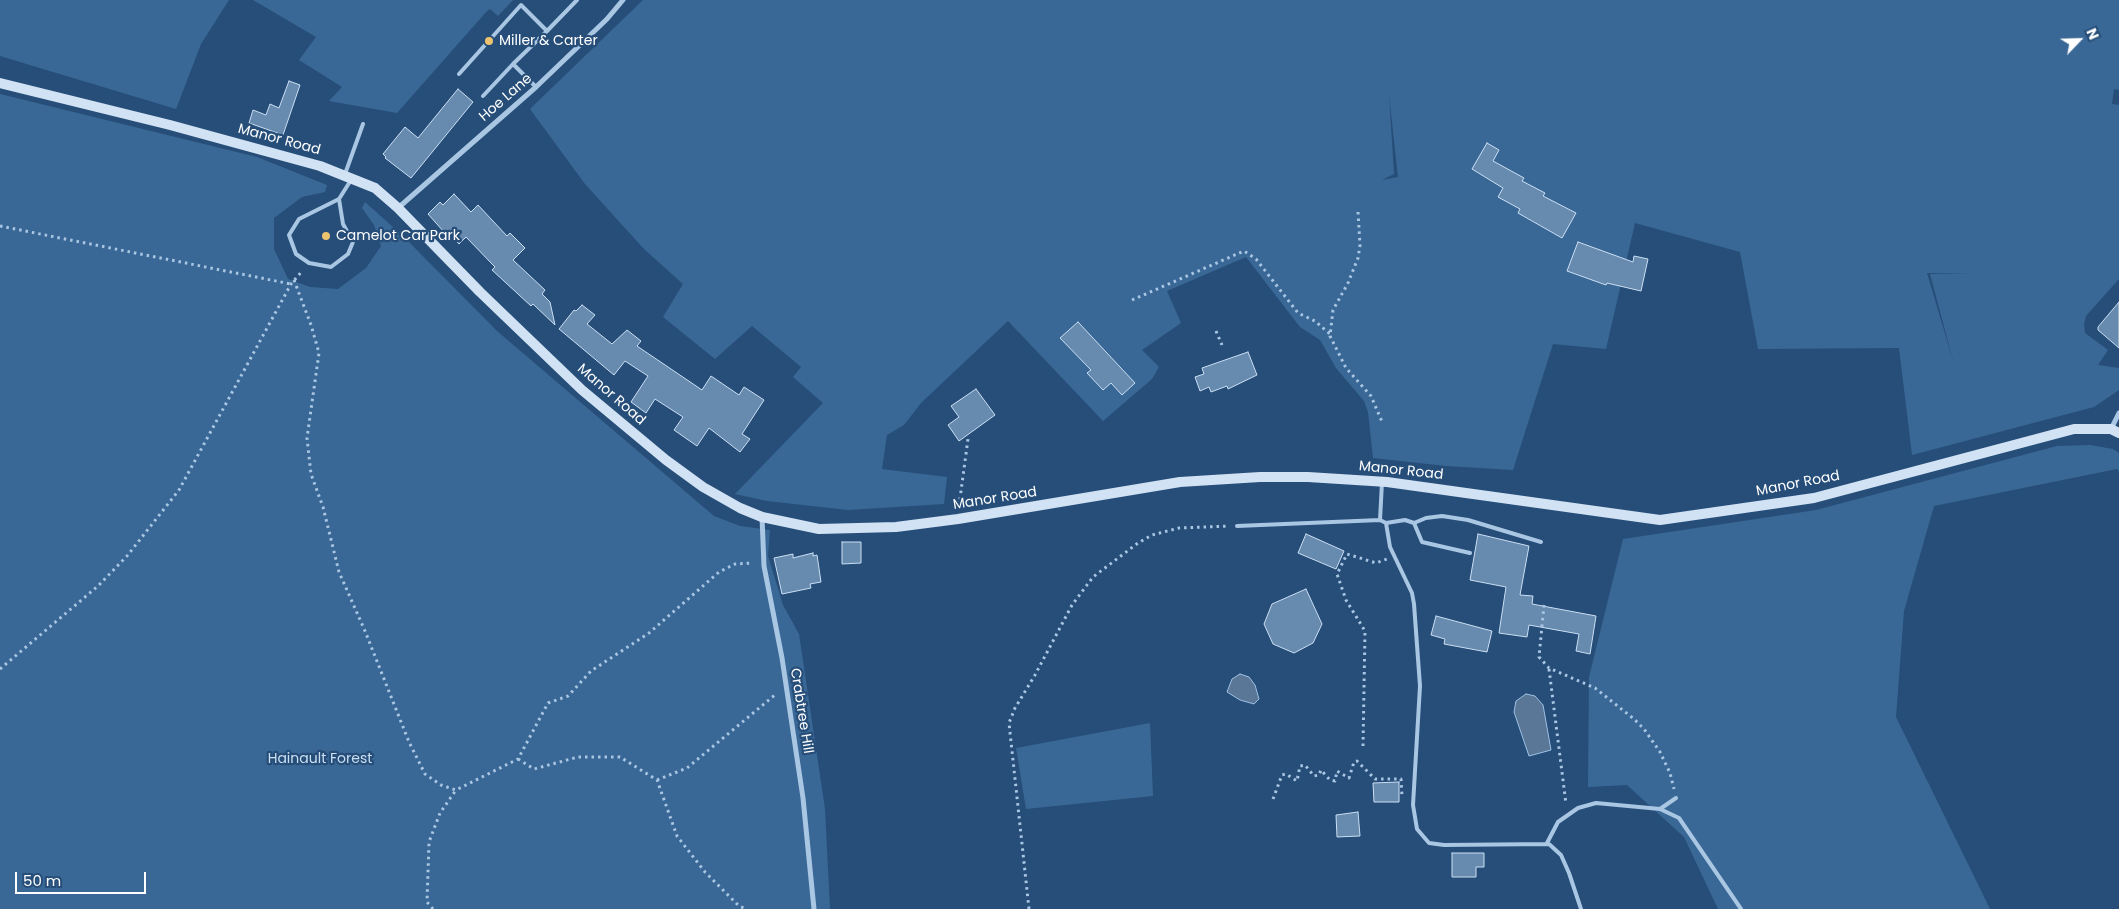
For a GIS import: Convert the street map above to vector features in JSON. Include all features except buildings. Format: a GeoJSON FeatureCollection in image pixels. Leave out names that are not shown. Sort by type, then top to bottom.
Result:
{"type":"FeatureCollection","features":[{"type":"Feature","properties":{"kind":"street","name":"Hoe Lane"},"geometry":{"type":"LineString","coordinates":[[398,208],[536,87],[607,19],[623,0]]}},
{"type":"Feature","properties":{"kind":"street","name":"Manor Road"},"geometry":{"type":"LineString","coordinates":[[0,83],[170,125],[349,176],[375,188],[398,208],[480,292],[582,390],[666,460],[703,487],[740,508],[762,517],[820,530],[846,530],[958,519],[1180,482],[1298,477],[1382,482],[1476,493],[1660,520],[1814,498],[2074,429],[2115,431]]}},
{"type":"Feature","properties":{"kind":"street"},"geometry":{"type":"LineString","coordinates":[[2115,431],[2119,413]]}},
{"type":"Feature","properties":{"kind":"street","name":"Crabtree Hill"},"geometry":{"type":"LineString","coordinates":[[762,517],[764,566],[786,685],[803,798],[814,909]]}},
{"type":"Feature","properties":{"kind":"lane"},"geometry":{"type":"LineString","coordinates":[[483,96],[577,0]]}},
{"type":"Feature","properties":{"kind":"lane"},"geometry":{"type":"LineString","coordinates":[[459,74],[521,5],[547,31]]}},
{"type":"Feature","properties":{"kind":"lane"},"geometry":{"type":"LineString","coordinates":[[514,64],[536,87]]}},
{"type":"Feature","properties":{"kind":"lane"},"geometry":{"type":"LineString","coordinates":[[339,199],[299,219],[289,235],[296,254],[309,263],[330,267],[348,254],[353,242],[343,224],[339,199],[349,176],[363,124]]}},
{"type":"Feature","properties":{"kind":"lane"},"geometry":{"type":"LineString","coordinates":[[1380,520],[1382,482]]}},
{"type":"Feature","properties":{"kind":"lane"},"geometry":{"type":"LineString","coordinates":[[1386,524],[1405,520],[1414,523],[1426,518],[1450,517],[1468,520],[1541,542]]}},
{"type":"Feature","properties":{"kind":"lane"},"geometry":{"type":"LineString","coordinates":[[1237,526],[1380,520],[1386,524],[1393,554],[1412,594],[1414,604],[1420,686],[1413,805],[1417,829],[1429,844],[1547,843],[1561,855],[1570,873],[1581,909]]}},
{"type":"Feature","properties":{"kind":"lane"},"geometry":{"type":"LineString","coordinates":[[1414,523],[1422,542],[1470,553]]}},
{"type":"Feature","properties":{"kind":"lane"},"geometry":{"type":"LineString","coordinates":[[1660,809],[1676,798]]}},
{"type":"Feature","properties":{"kind":"lane"},"geometry":{"type":"LineString","coordinates":[[1547,843],[1558,822],[1578,808],[1596,802],[1660,809],[1680,818],[1741,909]]}},
{"type":"Feature","properties":{"kind":"path"},"geometry":{"type":"LineString","coordinates":[[1330,334],[1334,310],[1358,258],[1360,245],[1358,212]]}},
{"type":"Feature","properties":{"kind":"path"},"geometry":{"type":"LineString","coordinates":[[0,226],[291,284]]}},
{"type":"Feature","properties":{"kind":"path"},"geometry":{"type":"LineString","coordinates":[[1132,300],[1244,251],[1256,259],[1298,313],[1314,321],[1330,334],[1346,368],[1371,396],[1383,424]]}},
{"type":"Feature","properties":{"kind":"path"},"geometry":{"type":"LineString","coordinates":[[0,669],[98,586],[127,556],[179,490],[294,280],[311,325],[319,353],[308,438],[311,474],[323,507],[338,572],[409,742],[425,774],[441,785],[456,790]]}},
{"type":"Feature","properties":{"kind":"path"},"geometry":{"type":"LineString","coordinates":[[1216,331],[1222,345]]}},
{"type":"Feature","properties":{"kind":"path"},"geometry":{"type":"LineString","coordinates":[[958,519],[961,478],[968,439]]}},
{"type":"Feature","properties":{"kind":"path"},"geometry":{"type":"LineString","coordinates":[[1029,909],[1009,724],[1015,708],[1035,675],[1072,605],[1093,577],[1138,543],[1152,535],[1179,528],[1237,526]]}},
{"type":"Feature","properties":{"kind":"path"},"geometry":{"type":"LineString","coordinates":[[1363,746],[1365,631],[1346,600],[1337,574],[1347,554],[1376,563],[1393,554]]}},
{"type":"Feature","properties":{"kind":"path"},"geometry":{"type":"LineString","coordinates":[[433,909],[427,902],[429,842],[440,813],[456,790],[518,759],[548,703],[568,696],[590,671],[649,633],[719,572],[748,562],[764,566]]}},
{"type":"Feature","properties":{"kind":"path"},"geometry":{"type":"LineString","coordinates":[[1544,605],[1539,657],[1549,668],[1595,688],[1621,707],[1644,729],[1666,762],[1676,798]]}},
{"type":"Feature","properties":{"kind":"path"},"geometry":{"type":"LineString","coordinates":[[1549,668],[1566,802],[1558,822]]}},
{"type":"Feature","properties":{"kind":"path"},"geometry":{"type":"LineString","coordinates":[[657,780],[687,768],[754,715],[786,685]]}},
{"type":"Feature","properties":{"kind":"path"},"geometry":{"type":"LineString","coordinates":[[518,759],[534,770],[578,757],[620,757],[657,780],[677,836],[706,872],[739,906],[746,909]]}},
{"type":"Feature","properties":{"kind":"path"},"geometry":{"type":"LineString","coordinates":[[1273,799],[1282,775],[1286,774],[1297,780],[1302,765],[1305,765],[1314,776],[1319,776],[1321,770],[1330,780],[1335,780],[1337,770],[1348,778],[1355,761],[1375,779],[1401,779],[1402,798]]}},
{"type":"Feature","properties":{"kind":"green space"},"geometry":{"type":"Polygon","coordinates":[[[0,0],[229,0],[201,44],[176,109],[0,56],[0,0]]]}},
{"type":"Feature","properties":{"kind":"green space"},"geometry":{"type":"Polygon","coordinates":[[[253,0],[513,0],[498,16],[490,9],[487,11],[397,113],[329,101],[342,87],[299,60],[316,37],[253,0]]]}},
{"type":"Feature","properties":{"kind":"green space"},"geometry":{"type":"Polygon","coordinates":[[[643,0],[2119,0],[2119,90],[2114,89],[2112,104],[2119,105],[2119,279],[2086,316],[2084,324],[2085,333],[2108,350],[2098,365],[2119,368],[2119,390],[2094,407],[1912,455],[1899,348],[1758,349],[1740,252],[1635,223],[1606,349],[1553,344],[1513,470],[1446,466],[1373,458],[1368,412],[1364,401],[1336,368],[1320,340],[1300,327],[1246,257],[1167,291],[1181,323],[1142,350],[1159,367],[1152,379],[1103,421],[1008,321],[921,403],[904,425],[887,435],[882,469],[947,477],[944,504],[848,510],[767,501],[735,494],[823,403],[793,377],[801,367],[752,326],[715,359],[663,317],[683,284],[644,249],[585,184],[530,109],[643,0]],[[1389,95],[1394,174],[1382,180],[1398,177],[1389,95]],[[1927,273],[1954,364],[1930,274],[1973,274],[1927,273]]]}},
{"type":"Feature","properties":{"kind":"green space","name":"Hainault Forest"},"geometry":{"type":"Polygon","coordinates":[[[0,94],[257,157],[327,185],[325,192],[302,197],[274,218],[274,249],[288,279],[310,287],[338,289],[366,268],[381,246],[374,225],[362,208],[365,202],[403,236],[497,331],[714,516],[740,526],[770,530],[768,556],[783,605],[799,634],[825,809],[830,909],[0,909],[0,94]]]}},
{"type":"Feature","properties":{"kind":"green space"},"geometry":{"type":"Polygon","coordinates":[[[2090,445],[2113,449],[2119,453],[2119,471],[2117,469],[1934,506],[1904,611],[1896,717],[1990,909],[1718,909],[1684,837],[1627,785],[1588,787],[1589,677],[1623,539],[1816,510],[2057,446],[2090,445]]]}},
{"type":"Feature","properties":{"kind":"green space"},"geometry":{"type":"Polygon","coordinates":[[[1150,723],[1153,796],[1026,809],[1016,748],[1150,723]]]}},
{"type":"Feature","properties":{"kind":"shaded area"},"geometry":{"type":"Polygon","coordinates":[[[1240,674],[1249,677],[1255,685],[1259,699],[1254,704],[1240,700],[1227,692],[1232,679],[1240,674]]]}},
{"type":"Feature","properties":{"kind":"shaded area"},"geometry":{"type":"Polygon","coordinates":[[[1526,694],[1535,696],[1543,705],[1551,750],[1529,756],[1514,712],[1516,701],[1526,694]]]}},
{"type":"Feature","properties":{"kind":"place","name":"Miller & Carter"},"geometry":{"type":"Point","coordinates":[489,41]}},
{"type":"Feature","properties":{"kind":"place","name":"Camelot Car Park"},"geometry":{"type":"Point","coordinates":[326,236]}}]}
